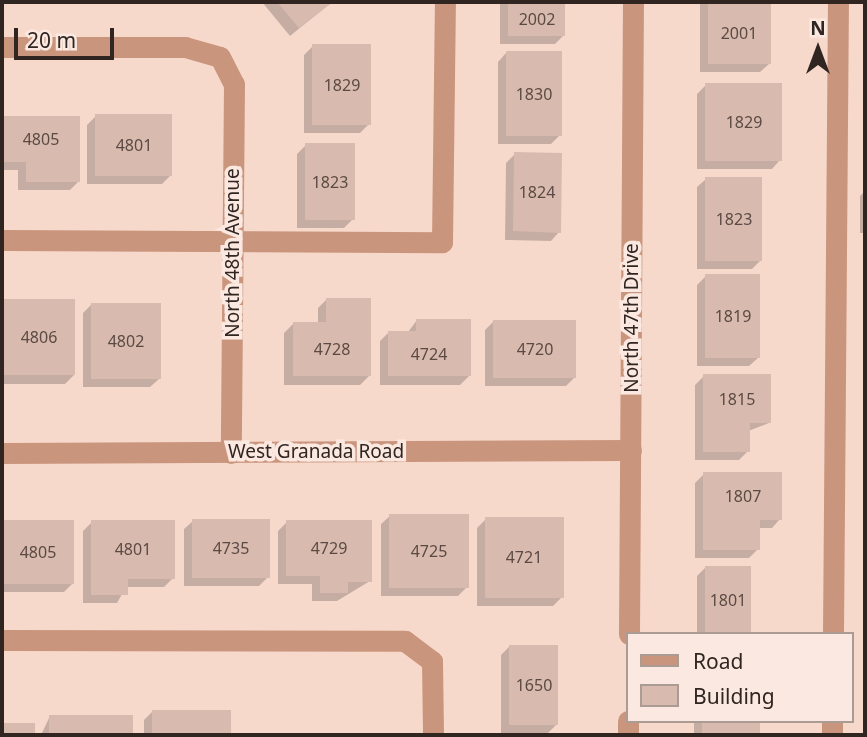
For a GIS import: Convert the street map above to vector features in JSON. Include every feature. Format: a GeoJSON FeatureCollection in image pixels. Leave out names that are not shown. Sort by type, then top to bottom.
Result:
{"type":"FeatureCollection","features":[{"type":"Feature","properties":{"kind":"street"},"geometry":{"type":"LineString","coordinates":[[2,240],[442,242],[445,2]]}},
{"type":"Feature","properties":{"kind":"street","name":"North 47th Drive"},"geometry":{"type":"LineString","coordinates":[[629,632],[633,2]]}},
{"type":"Feature","properties":{"kind":"street"},"geometry":{"type":"LineString","coordinates":[[833,632],[838,2]]}},
{"type":"Feature","properties":{"kind":"street","name":"North 48th Avenue"},"geometry":{"type":"LineString","coordinates":[[2,47],[185,47],[219,57],[234,84],[231,453]]}},
{"type":"Feature","properties":{"kind":"street","name":"West Granada Road"},"geometry":{"type":"LineString","coordinates":[[2,453],[631,450]]}},
{"type":"Feature","properties":{"kind":"street"},"geometry":{"type":"LineString","coordinates":[[2,640],[405,641],[432,661],[433,735]]}},
{"type":"Feature","properties":{"kind":"building"},"geometry":{"type":"Polygon","coordinates":[[[277,2],[333,2],[299,28],[277,2]]]}},
{"type":"Feature","properties":{"kind":"building"},"geometry":{"type":"Polygon","coordinates":[[[508,2],[565,2],[565,36],[508,36],[508,2]]]}},
{"type":"Feature","properties":{"kind":"building"},"geometry":{"type":"Polygon","coordinates":[[[708,2],[771,2],[771,64],[708,64],[708,2]]]}},
{"type":"Feature","properties":{"kind":"building"},"geometry":{"type":"Polygon","coordinates":[[[312,44],[371,44],[371,125],[312,125],[312,44]]]}},
{"type":"Feature","properties":{"kind":"building"},"geometry":{"type":"Polygon","coordinates":[[[506,51],[562,51],[562,136],[506,136],[506,51]]]}},
{"type":"Feature","properties":{"kind":"building"},"geometry":{"type":"Polygon","coordinates":[[[705,83],[782,83],[782,161],[705,161],[705,83]]]}},
{"type":"Feature","properties":{"kind":"building"},"geometry":{"type":"Polygon","coordinates":[[[95,114],[172,114],[172,176],[95,176],[95,114]]]}},
{"type":"Feature","properties":{"kind":"building"},"geometry":{"type":"Polygon","coordinates":[[[2,116],[80,116],[80,182],[26,182],[26,162],[2,162],[2,116]]]}},
{"type":"Feature","properties":{"kind":"building"},"geometry":{"type":"Polygon","coordinates":[[[305,143],[355,143],[355,220],[305,220],[305,143]]]}},
{"type":"Feature","properties":{"kind":"building"},"geometry":{"type":"Polygon","coordinates":[[[514,152],[562,153],[561,233],[513,231],[514,152]]]}},
{"type":"Feature","properties":{"kind":"building"},"geometry":{"type":"Polygon","coordinates":[[[705,177],[762,177],[762,261],[705,261],[705,177]]]}},
{"type":"Feature","properties":{"kind":"building"},"geometry":{"type":"Polygon","coordinates":[[[705,274],[760,274],[760,358],[705,358],[705,274]]]}},
{"type":"Feature","properties":{"kind":"building"},"geometry":{"type":"Polygon","coordinates":[[[326,298],[371,298],[371,376],[293,376],[293,322],[326,322],[326,298]]]}},
{"type":"Feature","properties":{"kind":"building"},"geometry":{"type":"Polygon","coordinates":[[[2,299],[75,299],[75,375],[2,375],[2,299]]]}},
{"type":"Feature","properties":{"kind":"building"},"geometry":{"type":"Polygon","coordinates":[[[91,303],[161,303],[161,379],[91,379],[91,303]]]}},
{"type":"Feature","properties":{"kind":"building"},"geometry":{"type":"Polygon","coordinates":[[[416,319],[471,319],[471,376],[388,376],[388,331],[416,331],[416,319]]]}},
{"type":"Feature","properties":{"kind":"building"},"geometry":{"type":"Polygon","coordinates":[[[493,320],[576,320],[576,378],[493,378],[493,320]]]}},
{"type":"Feature","properties":{"kind":"building"},"geometry":{"type":"Polygon","coordinates":[[[703,374],[771,374],[771,423],[750,423],[750,452],[703,452],[703,374]]]}},
{"type":"Feature","properties":{"kind":"building"},"geometry":{"type":"Polygon","coordinates":[[[703,472],[782,472],[782,520],[760,520],[760,550],[703,550],[703,472]]]}},
{"type":"Feature","properties":{"kind":"building"},"geometry":{"type":"Polygon","coordinates":[[[389,514],[469,514],[469,588],[389,588],[389,514]]]}},
{"type":"Feature","properties":{"kind":"building"},"geometry":{"type":"Polygon","coordinates":[[[485,517],[564,517],[564,598],[485,598],[485,517]]]}},
{"type":"Feature","properties":{"kind":"building"},"geometry":{"type":"Polygon","coordinates":[[[192,519],[270,519],[270,578],[192,578],[192,519]]]}},
{"type":"Feature","properties":{"kind":"building"},"geometry":{"type":"Polygon","coordinates":[[[2,520],[74,520],[74,584],[2,584],[2,520]]]}},
{"type":"Feature","properties":{"kind":"building"},"geometry":{"type":"Polygon","coordinates":[[[91,520],[175,520],[175,579],[128,579],[128,595],[91,595],[91,520]]]}},
{"type":"Feature","properties":{"kind":"building"},"geometry":{"type":"Polygon","coordinates":[[[286,520],[372,520],[372,582],[348,582],[348,593],[320,593],[320,576],[286,576],[286,520]]]}},
{"type":"Feature","properties":{"kind":"building"},"geometry":{"type":"Polygon","coordinates":[[[705,566],[751,566],[751,632],[705,632],[705,566]]]}},
{"type":"Feature","properties":{"kind":"building"},"geometry":{"type":"Polygon","coordinates":[[[509,645],[558,645],[558,725],[509,725],[509,645]]]}},
{"type":"Feature","properties":{"kind":"building"},"geometry":{"type":"Polygon","coordinates":[[[152,710],[231,710],[231,735],[152,735],[152,710]]]}},
{"type":"Feature","properties":{"kind":"building"},"geometry":{"type":"Polygon","coordinates":[[[49,715],[133,715],[133,735],[49,735],[49,715]]]}},
{"type":"Feature","properties":{"kind":"building"},"geometry":{"type":"Polygon","coordinates":[[[2,723],[35,723],[35,735],[2,735],[2,723]]]}},
{"type":"Feature","properties":{"kind":"building"},"geometry":{"type":"Polygon","coordinates":[[[702,723],[760,723],[760,735],[702,735],[702,723]]]}}]}
